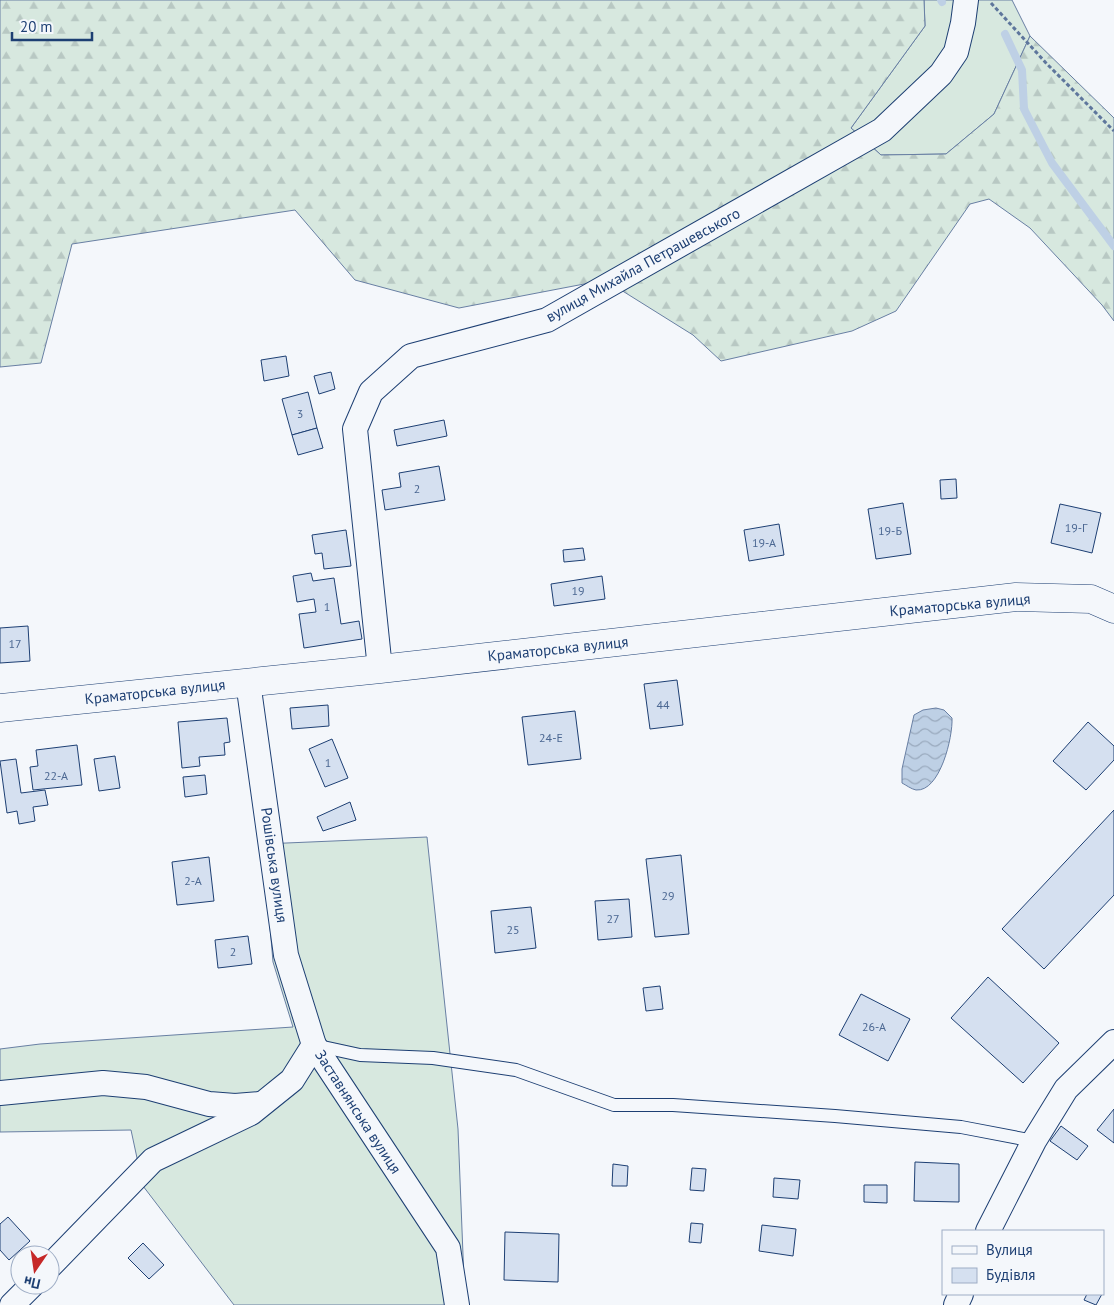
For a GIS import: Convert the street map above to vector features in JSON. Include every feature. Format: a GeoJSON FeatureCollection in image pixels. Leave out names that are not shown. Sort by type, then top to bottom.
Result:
{"type":"FeatureCollection","features":[{"type":"Feature","properties":{"kind":"street","name":"вулиця Михайла Петрашевського"},"geometry":{"type":"LineString","coordinates":[[380,668],[355,429],[371,392],[411,356],[547,320],[882,130],[941,74],[956,52],[964,23],[966,0]]}},
{"type":"Feature","properties":{"kind":"street","name":"Краматорська вулиця"},"geometry":{"type":"LineString","coordinates":[[0,708],[380,668],[1016,597],[1091,599],[1114,609]]}},
{"type":"Feature","properties":{"kind":"street","name":"Рошівська вулиця"},"geometry":{"type":"LineString","coordinates":[[248,682],[286,955],[314,1045]]}},
{"type":"Feature","properties":{"kind":"street"},"geometry":{"type":"LineString","coordinates":[[989,1230],[1034,1141],[1066,1089],[1114,1042]]}},
{"type":"Feature","properties":{"kind":"street","name":"Заставнянська вулиця"},"geometry":{"type":"LineString","coordinates":[[60,1256],[153,1160],[251,1113],[292,1080],[314,1045],[448,1248],[457,1305]]}},
{"type":"Feature","properties":{"kind":"street"},"geometry":{"type":"LineString","coordinates":[[0,1093],[103,1083],[146,1088],[209,1104],[235,1106],[263,1103]]}},
{"type":"Feature","properties":{"kind":"street"},"geometry":{"type":"LineString","coordinates":[[12,1305],[22,1295]]}},
{"type":"Feature","properties":{"kind":"lane"},"geometry":{"type":"LineString","coordinates":[[314,1045],[360,1055],[433,1058],[516,1070],[614,1105],[672,1105],[835,1116],[962,1127],[1034,1141]]}},
{"type":"Feature","properties":{"kind":"path"},"geometry":{"type":"LineString","coordinates":[[984,0],[991,3],[1047,64],[1114,131]]}},
{"type":"Feature","properties":{"kind":"green space"},"geometry":{"type":"Polygon","coordinates":[[[0,0],[924,0],[925,26],[851,128],[881,155],[946,154],[994,114],[1030,36],[1114,118],[1114,321],[1102,305],[1030,228],[989,199],[970,204],[896,311],[852,331],[721,361],[693,335],[605,280],[459,308],[355,280],[295,210],[72,244],[41,363],[0,367],[0,0]]]}},
{"type":"Feature","properties":{"kind":"green space"},"geometry":{"type":"Polygon","coordinates":[[[924,0],[1012,0],[1030,36],[994,114],[946,154],[881,155],[851,128],[925,26],[924,0]]]}},
{"type":"Feature","properties":{"kind":"green space"},"geometry":{"type":"Polygon","coordinates":[[[427,837],[458,1129],[465,1305],[234,1305],[143,1186],[131,1130],[0,1132],[0,1049],[40,1044],[293,1027],[273,962],[263,844],[427,837]]]}},
{"type":"Feature","properties":{"kind":"water"},"geometry":{"type":"Polygon","coordinates":[[[936,708],[944,710],[952,718],[950,738],[938,773],[932,782],[924,788],[916,790],[902,783],[902,769],[914,715],[923,710],[936,708]]]}},
{"type":"Feature","properties":{"kind":"building"},"geometry":{"type":"Polygon","coordinates":[[[286,356],[289,376],[264,381],[261,360],[286,356]]]}},
{"type":"Feature","properties":{"kind":"building"},"geometry":{"type":"Polygon","coordinates":[[[331,372],[335,389],[319,394],[314,376],[331,372]]]}},
{"type":"Feature","properties":{"kind":"building"},"geometry":{"type":"Polygon","coordinates":[[[308,392],[317,428],[292,435],[282,399],[308,392]]]}},
{"type":"Feature","properties":{"kind":"building"},"geometry":{"type":"Polygon","coordinates":[[[444,420],[447,436],[397,446],[394,430],[444,420]]]}},
{"type":"Feature","properties":{"kind":"building"},"geometry":{"type":"Polygon","coordinates":[[[317,428],[323,448],[298,455],[292,435],[317,428]]]}},
{"type":"Feature","properties":{"kind":"building"},"geometry":{"type":"Polygon","coordinates":[[[439,466],[445,500],[385,510],[382,490],[401,487],[399,473],[439,466]]]}},
{"type":"Feature","properties":{"kind":"building"},"geometry":{"type":"Polygon","coordinates":[[[956,479],[957,498],[941,499],[940,480],[956,479]]]}},
{"type":"Feature","properties":{"kind":"building"},"geometry":{"type":"Polygon","coordinates":[[[903,503],[911,554],[876,559],[868,509],[903,503]]]}},
{"type":"Feature","properties":{"kind":"building"},"geometry":{"type":"Polygon","coordinates":[[[1060,504],[1101,513],[1092,553],[1051,543],[1060,504]]]}},
{"type":"Feature","properties":{"kind":"building"},"geometry":{"type":"Polygon","coordinates":[[[779,524],[784,555],[749,561],[744,530],[779,524]]]}},
{"type":"Feature","properties":{"kind":"building"},"geometry":{"type":"Polygon","coordinates":[[[346,530],[351,566],[324,569],[322,553],[315,554],[312,535],[346,530]]]}},
{"type":"Feature","properties":{"kind":"building"},"geometry":{"type":"Polygon","coordinates":[[[583,548],[585,560],[564,562],[563,550],[583,548]]]}},
{"type":"Feature","properties":{"kind":"building"},"geometry":{"type":"Polygon","coordinates":[[[311,573],[313,581],[334,578],[341,624],[359,621],[362,639],[304,648],[299,614],[316,612],[314,599],[297,602],[293,576],[311,573]]]}},
{"type":"Feature","properties":{"kind":"building"},"geometry":{"type":"Polygon","coordinates":[[[602,576],[605,599],[554,606],[551,584],[602,576]]]}},
{"type":"Feature","properties":{"kind":"building"},"geometry":{"type":"Polygon","coordinates":[[[28,626],[30,661],[0,663],[0,628],[28,626]]]}},
{"type":"Feature","properties":{"kind":"building"},"geometry":{"type":"Polygon","coordinates":[[[677,680],[683,725],[650,729],[644,684],[677,680]]]}},
{"type":"Feature","properties":{"kind":"building"},"geometry":{"type":"Polygon","coordinates":[[[328,705],[329,726],[292,729],[290,708],[328,705]]]}},
{"type":"Feature","properties":{"kind":"building"},"geometry":{"type":"Polygon","coordinates":[[[575,711],[581,759],[528,765],[522,717],[575,711]]]}},
{"type":"Feature","properties":{"kind":"building"},"geometry":{"type":"Polygon","coordinates":[[[227,718],[230,742],[224,743],[225,755],[199,757],[200,766],[182,768],[178,722],[227,718]]]}},
{"type":"Feature","properties":{"kind":"building"},"geometry":{"type":"Polygon","coordinates":[[[1088,722],[1114,746],[1114,760],[1086,790],[1053,761],[1088,722]]]}},
{"type":"Feature","properties":{"kind":"building"},"geometry":{"type":"Polygon","coordinates":[[[332,739],[348,778],[325,787],[309,749],[332,739]]]}},
{"type":"Feature","properties":{"kind":"building"},"geometry":{"type":"Polygon","coordinates":[[[77,745],[82,785],[33,790],[30,767],[38,766],[36,750],[77,745]]]}},
{"type":"Feature","properties":{"kind":"building"},"geometry":{"type":"Polygon","coordinates":[[[115,756],[120,788],[99,791],[94,759],[115,756]]]}},
{"type":"Feature","properties":{"kind":"building"},"geometry":{"type":"Polygon","coordinates":[[[16,759],[21,793],[45,790],[48,805],[33,807],[35,821],[19,824],[17,811],[7,813],[0,761],[16,759]]]}},
{"type":"Feature","properties":{"kind":"building"},"geometry":{"type":"Polygon","coordinates":[[[205,775],[207,794],[185,797],[183,777],[205,775]]]}},
{"type":"Feature","properties":{"kind":"building"},"geometry":{"type":"Polygon","coordinates":[[[350,802],[356,820],[323,831],[317,817],[350,802]]]}},
{"type":"Feature","properties":{"kind":"building"},"geometry":{"type":"Polygon","coordinates":[[[1114,810],[1114,895],[1044,969],[1002,929],[1114,810]]]}},
{"type":"Feature","properties":{"kind":"building"},"geometry":{"type":"Polygon","coordinates":[[[681,855],[689,934],[655,937],[646,859],[681,855]]]}},
{"type":"Feature","properties":{"kind":"building"},"geometry":{"type":"Polygon","coordinates":[[[209,857],[214,901],[177,905],[172,862],[209,857]]]}},
{"type":"Feature","properties":{"kind":"building"},"geometry":{"type":"Polygon","coordinates":[[[629,899],[632,937],[598,940],[595,901],[629,899]]]}},
{"type":"Feature","properties":{"kind":"building"},"geometry":{"type":"Polygon","coordinates":[[[531,907],[536,948],[495,953],[491,911],[531,907]]]}},
{"type":"Feature","properties":{"kind":"building"},"geometry":{"type":"Polygon","coordinates":[[[248,936],[252,964],[218,968],[215,940],[248,936]]]}},
{"type":"Feature","properties":{"kind":"building"},"geometry":{"type":"Polygon","coordinates":[[[988,977],[1059,1043],[1023,1083],[951,1018],[988,977]]]}},
{"type":"Feature","properties":{"kind":"building"},"geometry":{"type":"Polygon","coordinates":[[[660,986],[663,1009],[646,1011],[643,988],[660,986]]]}},
{"type":"Feature","properties":{"kind":"building"},"geometry":{"type":"Polygon","coordinates":[[[861,994],[910,1019],[888,1061],[839,1035],[861,994]]]}},
{"type":"Feature","properties":{"kind":"building"},"geometry":{"type":"Polygon","coordinates":[[[1114,1109],[1114,1143],[1097,1130],[1114,1109]]]}},
{"type":"Feature","properties":{"kind":"building"},"geometry":{"type":"Polygon","coordinates":[[[1061,1126],[1088,1146],[1077,1160],[1050,1141],[1061,1126]]]}},
{"type":"Feature","properties":{"kind":"building"},"geometry":{"type":"Polygon","coordinates":[[[915,1162],[959,1164],[959,1202],[914,1201],[915,1162]]]}},
{"type":"Feature","properties":{"kind":"building"},"geometry":{"type":"Polygon","coordinates":[[[613,1164],[628,1166],[627,1186],[612,1186],[613,1164]]]}},
{"type":"Feature","properties":{"kind":"building"},"geometry":{"type":"Polygon","coordinates":[[[692,1168],[706,1169],[704,1191],[690,1190],[692,1168]]]}},
{"type":"Feature","properties":{"kind":"building"},"geometry":{"type":"Polygon","coordinates":[[[774,1178],[800,1180],[798,1199],[773,1197],[774,1178]]]}},
{"type":"Feature","properties":{"kind":"building"},"geometry":{"type":"Polygon","coordinates":[[[864,1185],[887,1185],[887,1203],[864,1202],[864,1185]]]}},
{"type":"Feature","properties":{"kind":"building"},"geometry":{"type":"Polygon","coordinates":[[[8,1217],[30,1241],[26,1245],[10,1245],[9,1260],[0,1250],[0,1224],[8,1217]]]}},
{"type":"Feature","properties":{"kind":"building"},"geometry":{"type":"Polygon","coordinates":[[[691,1223],[703,1224],[701,1243],[689,1242],[691,1223]]]}},
{"type":"Feature","properties":{"kind":"building"},"geometry":{"type":"Polygon","coordinates":[[[762,1225],[796,1229],[793,1256],[759,1251],[762,1225]]]}},
{"type":"Feature","properties":{"kind":"building"},"geometry":{"type":"Polygon","coordinates":[[[505,1232],[559,1234],[558,1282],[504,1280],[505,1232]]]}},
{"type":"Feature","properties":{"kind":"building"},"geometry":{"type":"Polygon","coordinates":[[[143,1243],[164,1265],[149,1279],[128,1258],[143,1243]]]}},
{"type":"Feature","properties":{"kind":"building"},"geometry":{"type":"Polygon","coordinates":[[[1086,1295],[1101,1295],[1096,1305],[1084,1300],[1086,1295]]]}},
{"type":"Feature","properties":{"kind":"waterway"},"geometry":{"type":"LineString","coordinates":[[1005,34],[1022,70],[1024,109],[1052,163],[1114,246]]}}]}
